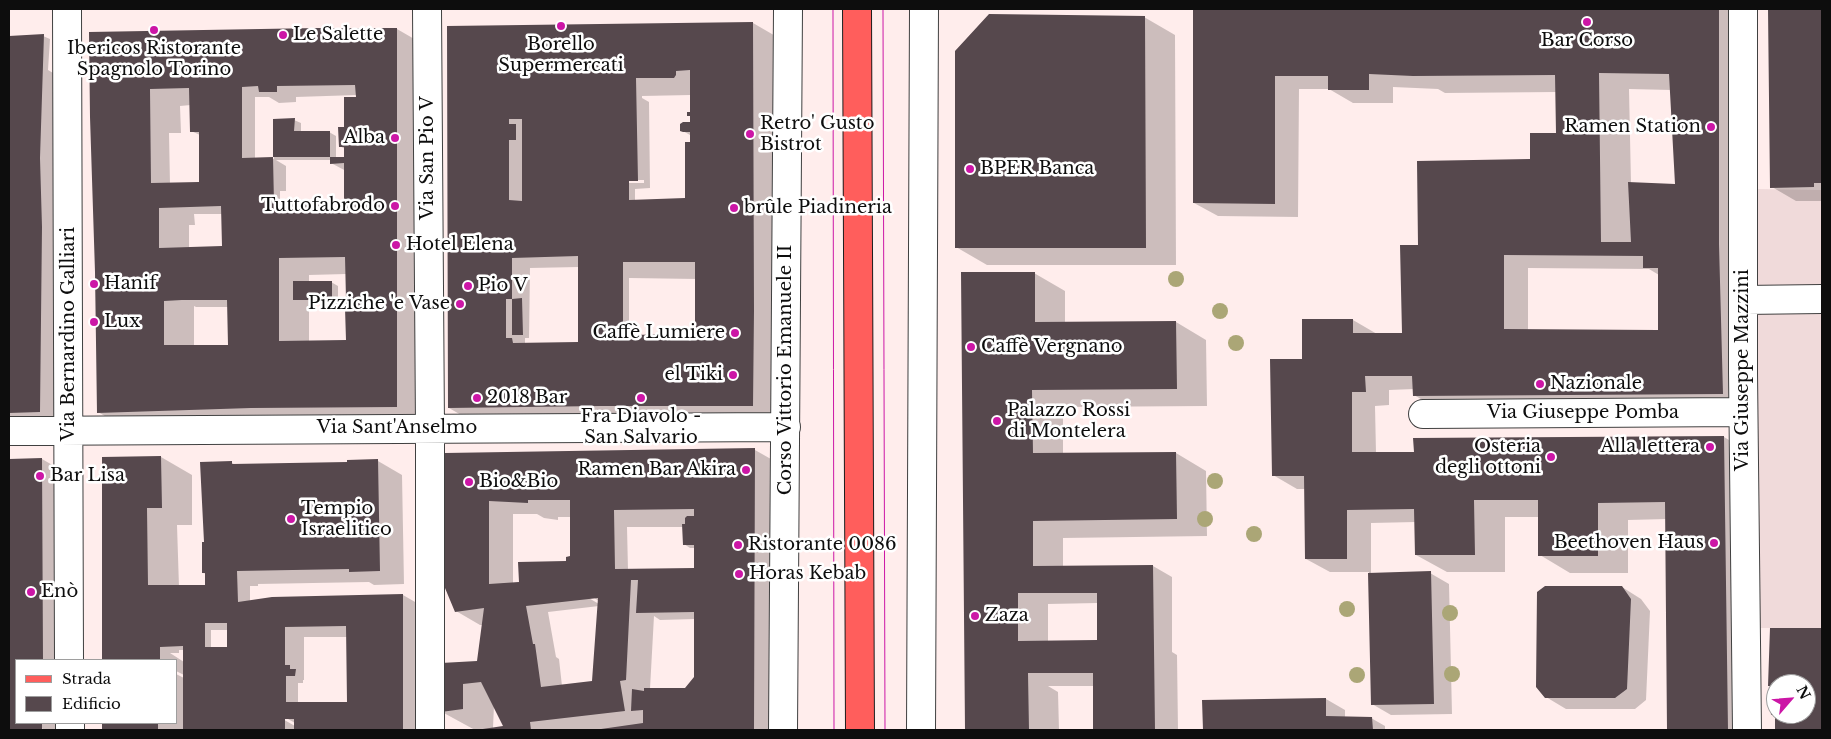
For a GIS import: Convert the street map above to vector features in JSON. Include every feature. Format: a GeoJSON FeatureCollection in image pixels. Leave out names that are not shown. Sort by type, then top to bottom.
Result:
{"type":"FeatureCollection","features":[{"type":"Feature","properties":{"kind":"main road"},"geometry":{"type":"LineString","coordinates":[[857,9],[860,730]]}},
{"type":"Feature","properties":{"kind":"street","name":"Via Bernardino Galliari"},"geometry":{"type":"LineString","coordinates":[[67,9],[70,659]]}},
{"type":"Feature","properties":{"kind":"street","name":"Via San Pio V"},"geometry":{"type":"LineString","coordinates":[[427,9],[430,730]]}},
{"type":"Feature","properties":{"kind":"street","name":"Corso Vittorio Emanuele II"},"geometry":{"type":"LineString","coordinates":[[783,730],[788,9]]}},
{"type":"Feature","properties":{"kind":"street"},"geometry":{"type":"LineString","coordinates":[[921,730],[924,9]]}},
{"type":"Feature","properties":{"kind":"street","name":"Via Giuseppe Mazzini"},"geometry":{"type":"LineString","coordinates":[[1743,9],[1743,412],[1747,730]]}},
{"type":"Feature","properties":{"kind":"street"},"geometry":{"type":"LineString","coordinates":[[1743,300],[1822,299]]}},
{"type":"Feature","properties":{"kind":"street","name":"Via Giuseppe Pomba"},"geometry":{"type":"LineString","coordinates":[[1424,414],[1743,412]]}},
{"type":"Feature","properties":{"kind":"street","name":"Via Sant'Anselmo"},"geometry":{"type":"LineString","coordinates":[[9,431],[69,429],[786,427]]}},
{"type":"Feature","properties":{"kind":"shaded area"},"geometry":{"type":"Polygon","coordinates":[[[1756,189],[1822,190],[1822,628],[1756,628],[1756,189]]]}},
{"type":"Feature","properties":{"kind":"building"},"geometry":{"type":"Polygon","coordinates":[[[1193,9],[1719,9],[1719,244],[1723,394],[1413,396],[1412,376],[1365,376],[1366,392],[1352,392],[1352,452],[1414,452],[1413,438],[1724,436],[1728,730],[1667,730],[1665,502],[1598,503],[1598,556],[1538,556],[1538,500],[1474,500],[1475,555],[1415,555],[1414,509],[1347,510],[1347,559],[1305,559],[1304,476],[1272,476],[1270,359],[1302,359],[1302,319],[1353,319],[1353,333],[1402,333],[1400,245],[1418,245],[1417,161],[1530,159],[1530,133],[1556,133],[1555,75],[1413,76],[1369,74],[1369,90],[1328,90],[1328,76],[1275,76],[1275,204],[1193,203],[1193,9]],[[1599,73],[1601,242],[1631,242],[1628,182],[1675,184],[1669,74],[1599,73]],[[1504,255],[1504,329],[1658,330],[1658,268],[1643,268],[1643,256],[1504,255]]]}},
{"type":"Feature","properties":{"kind":"building"},"geometry":{"type":"Polygon","coordinates":[[[1768,9],[1822,9],[1822,183],[1814,183],[1814,187],[1770,188],[1768,9]]]}},
{"type":"Feature","properties":{"kind":"building"},"geometry":{"type":"Polygon","coordinates":[[[989,14],[1145,16],[1146,248],[955,248],[955,51],[989,14]]]}},
{"type":"Feature","properties":{"kind":"building"},"geometry":{"type":"Polygon","coordinates":[[[753,22],[753,406],[448,408],[447,26],[753,22]],[[690,70],[676,71],[674,78],[636,78],[638,181],[629,181],[629,200],[685,198],[685,142],[690,142],[690,132],[680,131],[680,124],[690,122],[690,116],[687,116],[687,112],[690,112],[690,70]],[[509,119],[509,124],[516,124],[516,140],[509,140],[509,200],[522,201],[522,119],[509,119]],[[578,256],[512,258],[512,299],[506,299],[506,338],[512,338],[513,343],[578,342],[578,256]],[[623,262],[623,335],[695,334],[695,262],[623,262]]]}},
{"type":"Feature","properties":{"kind":"building"},"geometry":{"type":"Polygon","coordinates":[[[397,28],[397,407],[251,408],[97,413],[89,32],[397,28]],[[355,85],[277,86],[277,92],[259,92],[258,86],[242,87],[242,158],[273,157],[274,203],[329,203],[329,213],[344,213],[344,163],[330,164],[330,157],[344,157],[344,147],[339,147],[338,127],[344,127],[344,97],[356,97],[355,85]],[[189,88],[150,89],[151,183],[199,182],[199,132],[190,132],[189,88]],[[221,206],[159,208],[159,248],[222,246],[221,206]],[[345,257],[279,258],[279,341],[346,340],[345,308],[340,308],[341,305],[335,305],[335,300],[346,299],[345,257]],[[227,300],[164,301],[164,345],[228,345],[227,300]]]}},
{"type":"Feature","properties":{"kind":"building"},"geometry":{"type":"Polygon","coordinates":[[[44,34],[40,158],[42,227],[40,412],[9,413],[9,36],[44,34]]]}},
{"type":"Feature","properties":{"kind":"building"},"geometry":{"type":"Polygon","coordinates":[[[295,118],[294,131],[330,131],[330,157],[273,157],[273,119],[295,118]]]}},
{"type":"Feature","properties":{"kind":"building","name":"Palazzo Rossi di Montelera"},"geometry":{"type":"Polygon","coordinates":[[[961,272],[1035,272],[1035,322],[1176,321],[1177,389],[1032,390],[1033,453],[1176,452],[1177,519],[1033,521],[1033,566],[1153,565],[1155,730],[1093,730],[1093,673],[1028,673],[1029,730],[965,730],[961,272]],[[1018,593],[1018,641],[1097,640],[1097,593],[1018,593]]]}},
{"type":"Feature","properties":{"kind":"building"},"geometry":{"type":"Polygon","coordinates":[[[293,281],[332,281],[332,300],[293,300],[293,281]]]}},
{"type":"Feature","properties":{"kind":"building"},"geometry":{"type":"Polygon","coordinates":[[[522,298],[523,335],[512,335],[512,299],[522,298]]]}},
{"type":"Feature","properties":{"kind":"building"},"geometry":{"type":"Polygon","coordinates":[[[755,448],[754,730],[594,730],[643,723],[643,710],[631,711],[632,689],[644,691],[644,688],[685,688],[694,677],[694,612],[636,613],[638,580],[631,580],[626,680],[620,681],[625,711],[530,722],[531,730],[476,730],[503,726],[481,682],[463,684],[463,709],[441,712],[441,663],[477,661],[484,608],[455,612],[445,588],[445,453],[755,448]],[[528,500],[528,503],[489,501],[489,584],[519,582],[518,562],[566,561],[566,557],[570,556],[570,500],[528,500]],[[694,509],[614,510],[615,569],[694,568],[694,545],[683,545],[682,524],[685,524],[687,516],[694,516],[694,509]],[[598,598],[526,606],[533,644],[535,644],[541,687],[592,681],[598,598]]]}},
{"type":"Feature","properties":{"kind":"building"},"geometry":{"type":"Polygon","coordinates":[[[161,456],[162,508],[147,508],[148,585],[205,585],[205,573],[202,573],[202,542],[204,542],[200,462],[232,461],[232,464],[347,462],[347,460],[378,459],[380,571],[349,572],[349,569],[237,571],[238,602],[272,597],[403,594],[403,730],[294,730],[294,719],[285,719],[285,730],[183,730],[183,646],[160,647],[160,659],[102,659],[102,457],[161,456]],[[205,623],[205,647],[227,647],[227,623],[205,623]],[[346,626],[285,627],[285,665],[290,665],[290,669],[296,669],[295,676],[286,676],[286,702],[347,702],[346,626]]]}},
{"type":"Feature","properties":{"kind":"building"},"geometry":{"type":"Polygon","coordinates":[[[42,458],[43,659],[15,659],[15,724],[42,724],[42,730],[9,730],[9,459],[42,458]]]}},
{"type":"Feature","properties":{"kind":"building"},"geometry":{"type":"Polygon","coordinates":[[[1431,571],[1434,704],[1371,705],[1368,573],[1431,571]]]}},
{"type":"Feature","properties":{"kind":"building"},"geometry":{"type":"Polygon","coordinates":[[[1545,586],[1622,586],[1631,599],[1627,689],[1615,698],[1545,698],[1536,687],[1537,592],[1545,586]]]}},
{"type":"Feature","properties":{"kind":"building"},"geometry":{"type":"Polygon","coordinates":[[[1770,628],[1822,628],[1822,730],[1775,730],[1775,724],[1816,724],[1816,674],[1768,674],[1770,628]]]}},
{"type":"Feature","properties":{"kind":"building"},"geometry":{"type":"Polygon","coordinates":[[[1326,698],[1326,716],[1372,717],[1373,730],[1203,730],[1202,700],[1326,698]]]}},
{"type":"Feature","properties":{"kind":"building"},"geometry":{"type":"Polygon","coordinates":[[[102,724],[158,724],[158,730],[102,730],[102,724]]]}},
{"type":"Feature","properties":{"kind":"tram line"},"geometry":{"type":"LineString","coordinates":[[833,9],[834,730]]}},
{"type":"Feature","properties":{"kind":"tram line"},"geometry":{"type":"LineString","coordinates":[[883,9],[885,730]]}},
{"type":"Feature","properties":{"kind":"place","name":"Bar Corso"},"geometry":{"type":"Point","coordinates":[1587,22]}},
{"type":"Feature","properties":{"kind":"place","name":"Borello Supermercati"},"geometry":{"type":"Point","coordinates":[561,26]}},
{"type":"Feature","properties":{"kind":"place","name":"Ibericos Ristorante Spagnolo Torino"},"geometry":{"type":"Point","coordinates":[154,30]}},
{"type":"Feature","properties":{"kind":"place","name":"Le Salette"},"geometry":{"type":"Point","coordinates":[283,35]}},
{"type":"Feature","properties":{"kind":"place","name":"Ramen Station"},"geometry":{"type":"Point","coordinates":[1711,127]}},
{"type":"Feature","properties":{"kind":"place","name":"Retro' Gusto Bistrot"},"geometry":{"type":"Point","coordinates":[750,134]}},
{"type":"Feature","properties":{"kind":"place","name":"Alba"},"geometry":{"type":"Point","coordinates":[395,138]}},
{"type":"Feature","properties":{"kind":"place","name":"BPER Banca"},"geometry":{"type":"Point","coordinates":[970,169]}},
{"type":"Feature","properties":{"kind":"place","name":"Tuttofabrodo"},"geometry":{"type":"Point","coordinates":[395,206]}},
{"type":"Feature","properties":{"kind":"place","name":"brûle Piadineria"},"geometry":{"type":"Point","coordinates":[734,208]}},
{"type":"Feature","properties":{"kind":"place","name":"Hotel Elena"},"geometry":{"type":"Point","coordinates":[396,245]}},
{"type":"Feature","properties":{"kind":"place","name":"Hanif"},"geometry":{"type":"Point","coordinates":[94,284]}},
{"type":"Feature","properties":{"kind":"place","name":"Pio V"},"geometry":{"type":"Point","coordinates":[468,286]}},
{"type":"Feature","properties":{"kind":"place","name":"Pizziche 'e Vase"},"geometry":{"type":"Point","coordinates":[460,304]}},
{"type":"Feature","properties":{"kind":"place","name":"Lux"},"geometry":{"type":"Point","coordinates":[94,322]}},
{"type":"Feature","properties":{"kind":"place","name":"Caffè Lumiere"},"geometry":{"type":"Point","coordinates":[735,333]}},
{"type":"Feature","properties":{"kind":"place","name":"Caffè Vergnano"},"geometry":{"type":"Point","coordinates":[971,347]}},
{"type":"Feature","properties":{"kind":"place","name":"el Tiki"},"geometry":{"type":"Point","coordinates":[733,375]}},
{"type":"Feature","properties":{"kind":"place","name":"Nazionale"},"geometry":{"type":"Point","coordinates":[1540,384]}},
{"type":"Feature","properties":{"kind":"place","name":"2018 Bar"},"geometry":{"type":"Point","coordinates":[477,398]}},
{"type":"Feature","properties":{"kind":"place","name":"Fra Diavolo - San Salvario"},"geometry":{"type":"Point","coordinates":[641,398]}},
{"type":"Feature","properties":{"kind":"place","name":"Palazzo Rossi di Montelera"},"geometry":{"type":"Point","coordinates":[997,421]}},
{"type":"Feature","properties":{"kind":"place","name":"Alla lettera"},"geometry":{"type":"Point","coordinates":[1710,447]}},
{"type":"Feature","properties":{"kind":"place","name":"Osteria degli ottoni"},"geometry":{"type":"Point","coordinates":[1551,457]}},
{"type":"Feature","properties":{"kind":"place","name":"Ramen Bar Akira"},"geometry":{"type":"Point","coordinates":[746,470]}},
{"type":"Feature","properties":{"kind":"place","name":"Bar Lisa"},"geometry":{"type":"Point","coordinates":[40,476]}},
{"type":"Feature","properties":{"kind":"place","name":"Bio&Bio"},"geometry":{"type":"Point","coordinates":[469,482]}},
{"type":"Feature","properties":{"kind":"place","name":"Tempio Israelitico"},"geometry":{"type":"Point","coordinates":[291,519]}},
{"type":"Feature","properties":{"kind":"place","name":"Beethoven Haus"},"geometry":{"type":"Point","coordinates":[1714,543]}},
{"type":"Feature","properties":{"kind":"place","name":"Ristorante 0086"},"geometry":{"type":"Point","coordinates":[738,545]}},
{"type":"Feature","properties":{"kind":"place","name":"Horas Kebab"},"geometry":{"type":"Point","coordinates":[739,574]}},
{"type":"Feature","properties":{"kind":"place","name":"Enò"},"geometry":{"type":"Point","coordinates":[31,592]}},
{"type":"Feature","properties":{"kind":"place","name":"Zaza"},"geometry":{"type":"Point","coordinates":[975,616]}}]}
